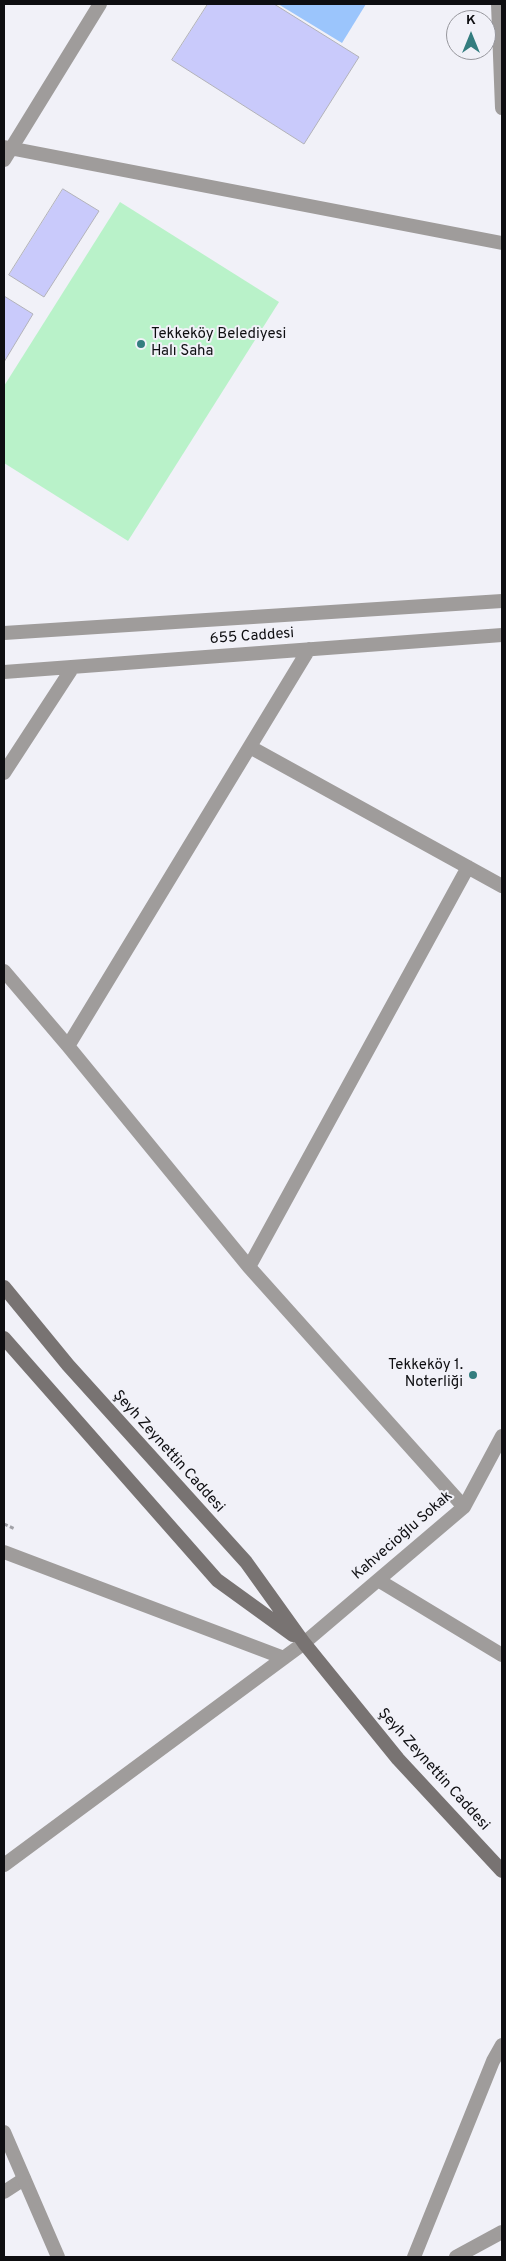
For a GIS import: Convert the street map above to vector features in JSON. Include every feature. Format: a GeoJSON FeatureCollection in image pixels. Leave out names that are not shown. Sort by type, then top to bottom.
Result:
{"type":"FeatureCollection","features":[{"type":"Feature","properties":{"kind":"main road","name":"Şeyh Zeynettin Caddesi"},"geometry":{"type":"LineString","coordinates":[[4,1287],[68,1365],[246,1562],[304,1643],[398,1759],[502,1871]]}},
{"type":"Feature","properties":{"kind":"main road","name":"Şeyh Zeynettin Caddesi"},"geometry":{"type":"LineString","coordinates":[[4,1338],[217,1580],[304,1643]]}},
{"type":"Feature","properties":{"kind":"street"},"geometry":{"type":"LineString","coordinates":[[4,160],[7,147],[100,4]]}},
{"type":"Feature","properties":{"kind":"street"},"geometry":{"type":"LineString","coordinates":[[498,4],[502,108]]}},
{"type":"Feature","properties":{"kind":"street"},"geometry":{"type":"LineString","coordinates":[[7,147],[502,243]]}},
{"type":"Feature","properties":{"kind":"street","name":"655 Caddesi"},"geometry":{"type":"LineString","coordinates":[[4,633],[502,601]]}},
{"type":"Feature","properties":{"kind":"street","name":"655 Caddesi"},"geometry":{"type":"LineString","coordinates":[[4,672],[502,635]]}},
{"type":"Feature","properties":{"kind":"street"},"geometry":{"type":"LineString","coordinates":[[68,1046],[309,649]]}},
{"type":"Feature","properties":{"kind":"street"},"geometry":{"type":"LineString","coordinates":[[4,773],[73,667]]}},
{"type":"Feature","properties":{"kind":"street"},"geometry":{"type":"LineString","coordinates":[[250,747],[502,886]]}},
{"type":"Feature","properties":{"kind":"street"},"geometry":{"type":"LineString","coordinates":[[249,1267],[468,867]]}},
{"type":"Feature","properties":{"kind":"street"},"geometry":{"type":"LineString","coordinates":[[4,971],[249,1267],[464,1507]]}},
{"type":"Feature","properties":{"kind":"street","name":"Kahvecioğlu Sokak"},"geometry":{"type":"LineString","coordinates":[[4,1865],[304,1643],[464,1507],[502,1436]]}},
{"type":"Feature","properties":{"kind":"street"},"geometry":{"type":"LineString","coordinates":[[4,1552],[284,1658]]}},
{"type":"Feature","properties":{"kind":"street"},"geometry":{"type":"LineString","coordinates":[[378,1580],[502,1655]]}},
{"type":"Feature","properties":{"kind":"street"},"geometry":{"type":"LineString","coordinates":[[414,2257],[493,2061],[502,2045]]}},
{"type":"Feature","properties":{"kind":"street"},"geometry":{"type":"LineString","coordinates":[[4,2132],[58,2257]]}},
{"type":"Feature","properties":{"kind":"street"},"geometry":{"type":"LineString","coordinates":[[4,2192],[24,2179]]}},
{"type":"Feature","properties":{"kind":"street"},"geometry":{"type":"LineString","coordinates":[[456,2257],[502,2232]]}},
{"type":"Feature","properties":{"kind":"green space","name":"Tekkeköy Belediyesi Halı Saha"},"geometry":{"type":"Polygon","coordinates":[[[120,202],[279,302],[128,541],[4,463],[4,386],[120,202]]]}},
{"type":"Feature","properties":{"kind":"water"},"geometry":{"type":"Polygon","coordinates":[[[278,4],[366,4],[342,43],[278,4]]]}},
{"type":"Feature","properties":{"kind":"building"},"geometry":{"type":"Polygon","coordinates":[[[208,4],[274,4],[359,57],[304,144],[172,60],[208,4]]]}},
{"type":"Feature","properties":{"kind":"building"},"geometry":{"type":"Polygon","coordinates":[[[63,189],[99,211],[44,297],[9,275],[63,189]]]}},
{"type":"Feature","properties":{"kind":"building"},"geometry":{"type":"Polygon","coordinates":[[[4,296],[33,314],[4,362],[4,296]]]}},
{"type":"Feature","properties":{"kind":"place","name":"Tekkeköy Belediyesi Halı Saha"},"geometry":{"type":"Point","coordinates":[141,344]}},
{"type":"Feature","properties":{"kind":"place","name":"Tekkeköy 1. Noterliği"},"geometry":{"type":"Point","coordinates":[473,1375]}}]}
